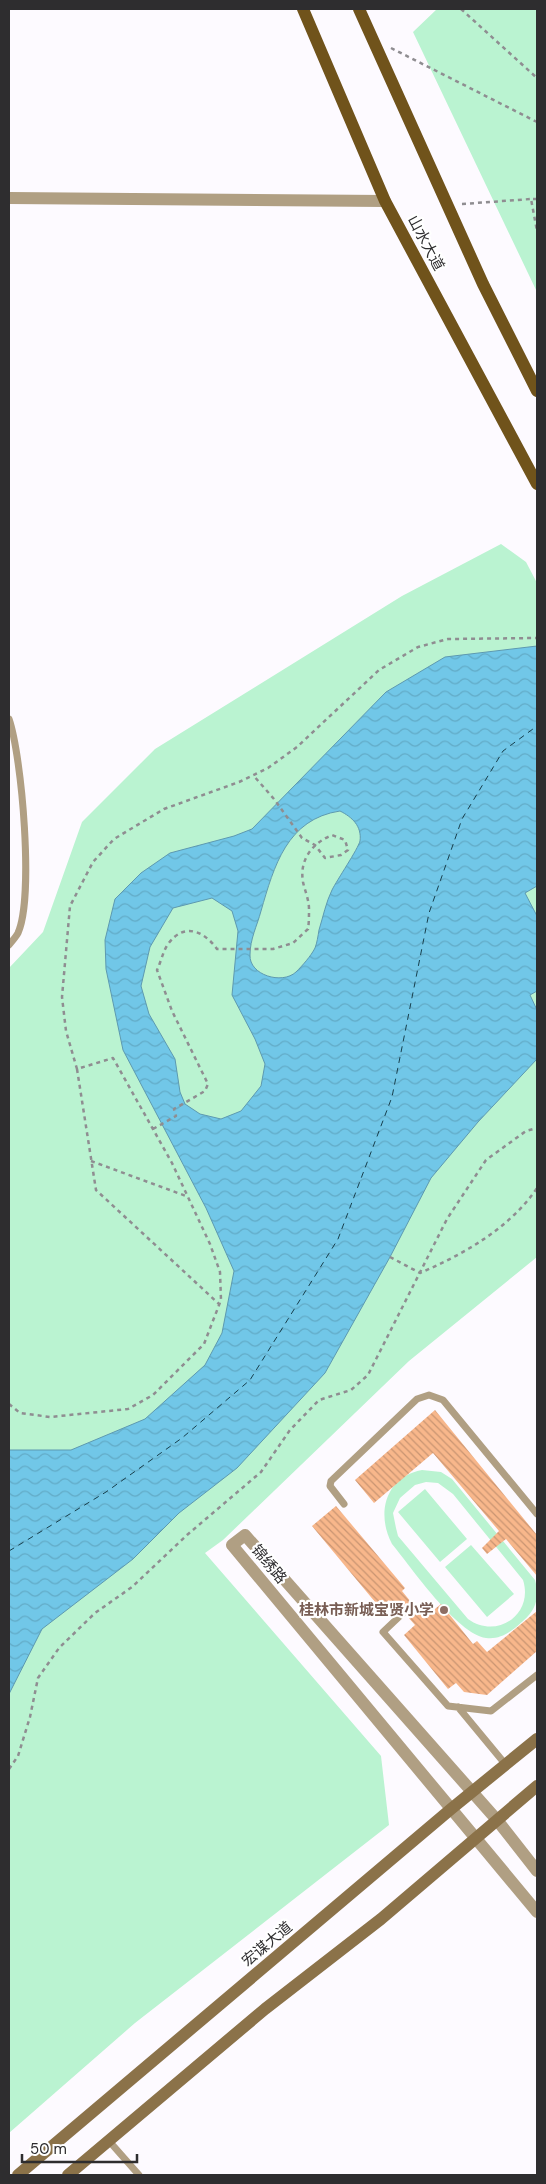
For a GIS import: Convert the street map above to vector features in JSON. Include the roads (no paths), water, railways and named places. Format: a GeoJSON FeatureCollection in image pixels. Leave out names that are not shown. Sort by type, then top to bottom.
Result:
{"type":"FeatureCollection","features":[{"type":"Feature","properties":{"kind":"main road","name":"山水大道"},"geometry":{"type":"LineString","coordinates":[[304,9],[385,201],[537,484]]}},
{"type":"Feature","properties":{"kind":"main road"},"geometry":{"type":"LineString","coordinates":[[359,9],[482,284],[537,391]]}},
{"type":"Feature","properties":{"kind":"main road","name":"宏谋大道"},"geometry":{"type":"LineString","coordinates":[[18,2175],[451,1809],[537,1739]]}},
{"type":"Feature","properties":{"kind":"main road"},"geometry":{"type":"LineString","coordinates":[[68,2175],[265,2009],[381,1919],[537,1786]]}},
{"type":"Feature","properties":{"kind":"street"},"geometry":{"type":"LineString","coordinates":[[9,198],[385,201]]}},
{"type":"Feature","properties":{"kind":"street","name":"锦绣路"},"geometry":{"type":"LineString","coordinates":[[537,1871],[472,1792],[245,1535],[232,1545],[537,1912]]}},
{"type":"Feature","properties":{"kind":"lane"},"geometry":{"type":"LineString","coordinates":[[9,719],[17,758],[26,858],[22,914],[18,933],[9,946]]}},
{"type":"Feature","properties":{"kind":"lane"},"geometry":{"type":"LineString","coordinates":[[344,1504],[330,1486],[331,1481],[417,1399],[429,1395],[443,1400],[537,1514]]}},
{"type":"Feature","properties":{"kind":"lane"},"geometry":{"type":"LineString","coordinates":[[402,1614],[383,1632],[448,1706],[491,1711],[537,1675]]}},
{"type":"Feature","properties":{"kind":"lane"},"geometry":{"type":"LineString","coordinates":[[458,1707],[506,1765]]}},
{"type":"Feature","properties":{"kind":"lane"},"geometry":{"type":"LineString","coordinates":[[109,2141],[139,2175]]}},
{"type":"Feature","properties":{"kind":"water"},"geometry":{"type":"Polygon","coordinates":[[[537,646],[537,886],[525,893],[537,916],[537,991],[530,995],[537,1010],[537,1059],[478,1122],[431,1178],[390,1257],[325,1373],[237,1468],[179,1513],[133,1559],[42,1629],[9,1694],[9,1450],[71,1450],[145,1419],[205,1365],[222,1333],[234,1271],[206,1208],[123,1050],[106,969],[105,940],[115,899],[141,873],[170,853],[234,836],[252,829],[386,692],[445,657],[537,646]],[[340,811],[322,816],[307,824],[295,834],[278,862],[271,878],[250,949],[251,962],[260,973],[275,978],[290,976],[301,967],[315,948],[330,895],[360,841],[358,826],[340,811]],[[212,898],[173,908],[150,947],[141,986],[149,1014],[175,1059],[180,1092],[185,1104],[200,1114],[221,1119],[241,1111],[261,1086],[265,1064],[255,1039],[232,995],[238,931],[232,911],[212,898]]]}},
{"type":"Feature","properties":{"kind":"place","name":"桂林市新城宝贤小学"},"geometry":{"type":"Point","coordinates":[444,1610]}}]}
